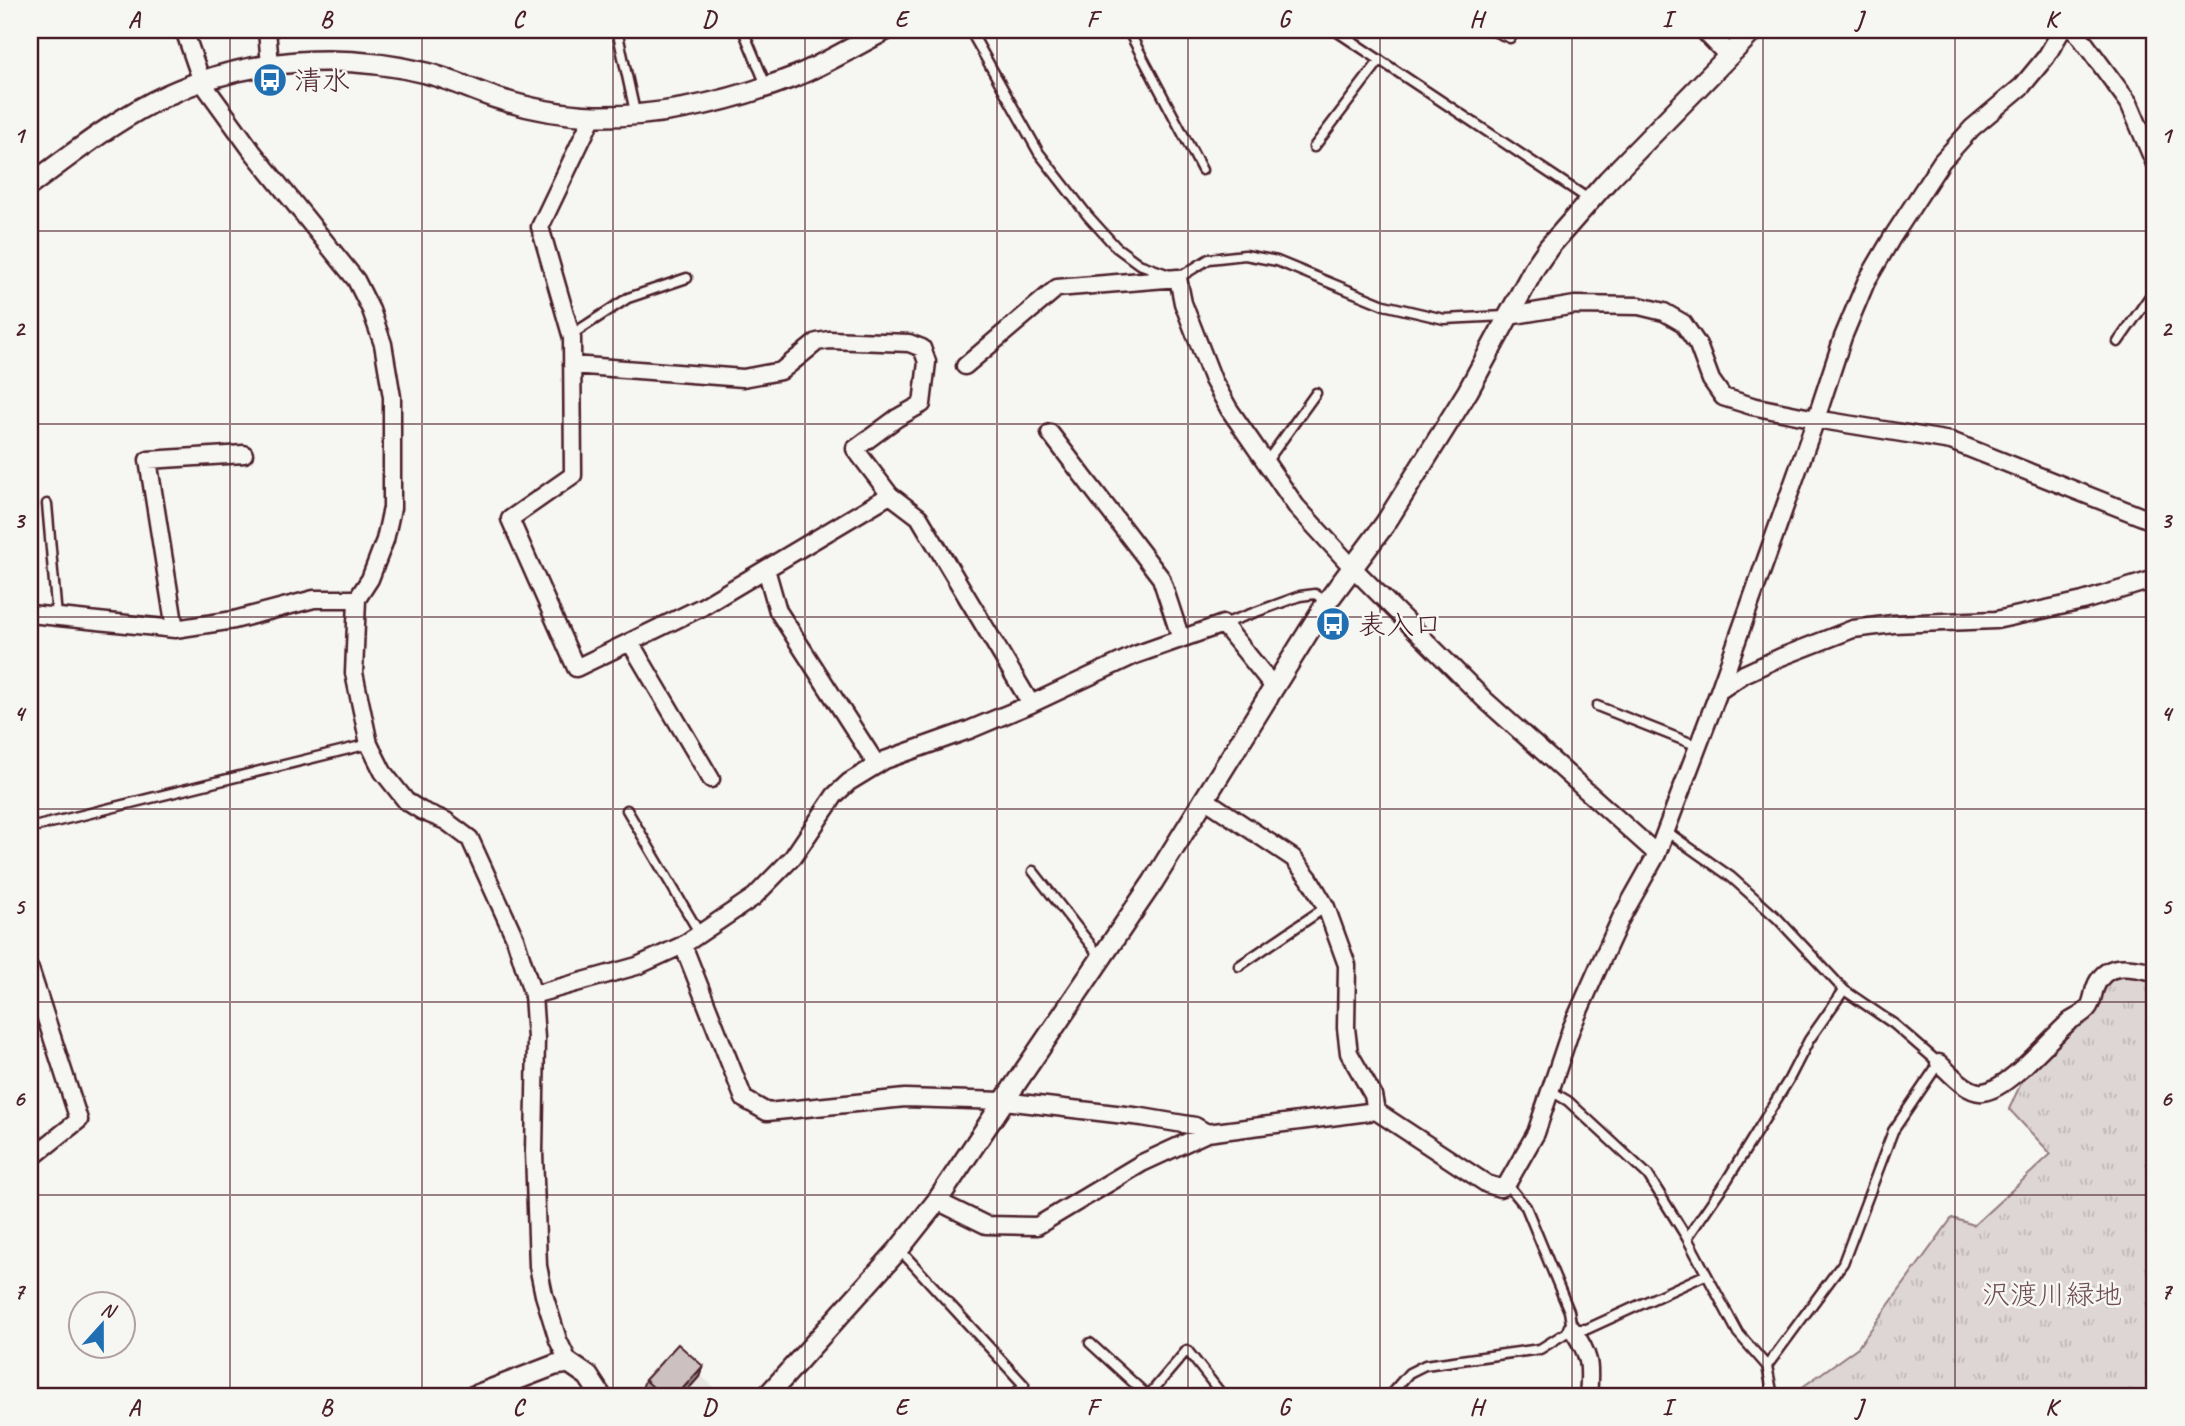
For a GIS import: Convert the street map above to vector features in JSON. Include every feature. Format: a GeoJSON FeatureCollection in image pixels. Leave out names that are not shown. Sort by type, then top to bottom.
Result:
{"type":"FeatureCollection","features":[{"type":"Feature","properties":{"kind":"street"},"geometry":{"type":"LineString","coordinates":[[184,30],[202,82],[252,151],[356,280],[371,310],[383,344],[391,397],[392,508],[385,540],[370,579],[357,599],[354,673],[369,744],[383,772],[406,801],[446,821],[470,839],[515,938],[533,995],[537,1038],[534,1152],[538,1266],[554,1329],[569,1363],[588,1376],[601,1396]]}},
{"type":"Feature","properties":{"kind":"street"},"geometry":{"type":"LineString","coordinates":[[267,30],[270,65]]}},
{"type":"Feature","properties":{"kind":"street"},"geometry":{"type":"LineString","coordinates":[[30,185],[133,113],[168,94],[202,82],[270,65],[341,60],[375,63],[443,78],[529,107],[593,116],[636,115],[680,110],[731,98],[797,75],[886,30]]}},
{"type":"Feature","properties":{"kind":"street"},"geometry":{"type":"LineString","coordinates":[[1705,30],[1728,55]]}},
{"type":"Feature","properties":{"kind":"street"},"geometry":{"type":"LineString","coordinates":[[767,1396],[899,1249],[937,1200],[1206,800],[1327,602],[1385,524],[1489,356],[1535,267],[1549,247],[1590,200],[1754,30]]}},
{"type":"Feature","properties":{"kind":"street"},"geometry":{"type":"LineString","coordinates":[[937,1200],[986,1225],[1037,1226],[1142,1163],[1207,1133],[1376,1111],[1487,1184],[1500,1188],[1507,1184],[1536,1133],[1571,1029],[1599,966],[1621,918],[1657,854],[1719,691],[1843,337],[1866,282],[1942,161],[1972,128],[2022,86],[2046,57],[2062,30]]}},
{"type":"Feature","properties":{"kind":"street"},"geometry":{"type":"LineString","coordinates":[[2075,30],[2129,103],[2155,164]]}},
{"type":"Feature","properties":{"kind":"street"},"geometry":{"type":"LineString","coordinates":[[593,116],[540,227],[571,335],[573,475],[510,519],[576,668],[702,607],[890,495]]}},
{"type":"Feature","properties":{"kind":"street"},"geometry":{"type":"LineString","coordinates":[[965,366],[1057,288],[1178,278],[1183,303],[1213,380],[1229,409],[1296,506],[1352,567],[1484,699],[1657,854]]}},
{"type":"Feature","properties":{"kind":"street"},"geometry":{"type":"LineString","coordinates":[[1509,316],[1574,305],[1639,306],[1664,312],[1683,323],[1698,345],[1711,380],[1723,397],[1816,419],[1951,441],[2155,522]]}},
{"type":"Feature","properties":{"kind":"street"},"geometry":{"type":"LineString","coordinates":[[572,365],[743,378],[781,371],[817,342],[829,340],[909,343],[922,348],[927,362],[922,404],[897,418],[855,449],[890,495],[919,517],[1031,704]]}},
{"type":"Feature","properties":{"kind":"street"},"geometry":{"type":"LineString","coordinates":[[1050,433],[1161,578],[1181,639]]}},
{"type":"Feature","properties":{"kind":"street"},"geometry":{"type":"LineString","coordinates":[[175,629],[148,460],[244,454]]}},
{"type":"Feature","properties":{"kind":"street"},"geometry":{"type":"LineString","coordinates":[[766,569],[778,611],[877,765]]}},
{"type":"Feature","properties":{"kind":"street"},"geometry":{"type":"LineString","coordinates":[[1719,691],[1744,674],[1853,629],[1893,624],[1996,620],[2083,601],[2155,579]]}},
{"type":"Feature","properties":{"kind":"street"},"geometry":{"type":"LineString","coordinates":[[30,614],[175,629],[234,620],[314,599],[357,599]]}},
{"type":"Feature","properties":{"kind":"street"},"geometry":{"type":"LineString","coordinates":[[533,995],[638,966],[700,934],[754,897],[793,857],[835,795],[849,782],[877,765],[1031,704],[1135,655],[1223,624],[1274,687]]}},
{"type":"Feature","properties":{"kind":"street"},"geometry":{"type":"LineString","coordinates":[[630,642],[711,779]]}},
{"type":"Feature","properties":{"kind":"street"},"geometry":{"type":"LineString","coordinates":[[1206,800],[1293,858],[1326,907],[1347,965],[1346,1028],[1349,1053],[1373,1095],[1376,1111]]}},
{"type":"Feature","properties":{"kind":"street"},"geometry":{"type":"LineString","coordinates":[[683,945],[744,1099],[767,1112],[905,1098],[1004,1101],[1155,1119],[1195,1126],[1207,1133]]}},
{"type":"Feature","properties":{"kind":"street"},"geometry":{"type":"LineString","coordinates":[[1938,1063],[1965,1086],[1985,1093],[2015,1075],[2070,1021],[2089,1008],[2096,984],[2104,973],[2113,968],[2127,966],[2155,972]]}},
{"type":"Feature","properties":{"kind":"street"},"geometry":{"type":"LineString","coordinates":[[30,970],[79,1120],[30,1159]]}},
{"type":"Feature","properties":{"kind":"street"},"geometry":{"type":"LineString","coordinates":[[1572,1329],[1587,1351],[1590,1379],[1588,1396]]}},
{"type":"Feature","properties":{"kind":"street"},"geometry":{"type":"LineString","coordinates":[[474,1396],[555,1365],[569,1363]]}},
{"type":"Feature","properties":{"kind":"lane"},"geometry":{"type":"LineString","coordinates":[[617,30],[636,115]]}},
{"type":"Feature","properties":{"kind":"lane"},"geometry":{"type":"LineString","coordinates":[[743,30],[766,85]]}},
{"type":"Feature","properties":{"kind":"lane"},"geometry":{"type":"LineString","coordinates":[[970,30],[1039,153],[1087,216],[1116,247],[1139,264],[1178,278],[1209,259],[1245,255],[1277,261],[1384,305],[1444,319],[1509,316]]}},
{"type":"Feature","properties":{"kind":"lane"},"geometry":{"type":"LineString","coordinates":[[1128,30],[1202,170]]}},
{"type":"Feature","properties":{"kind":"lane"},"geometry":{"type":"LineString","coordinates":[[1491,30],[1510,38],[1518,30]]}},
{"type":"Feature","properties":{"kind":"lane"},"geometry":{"type":"LineString","coordinates":[[1339,33],[1590,200]]}},
{"type":"Feature","properties":{"kind":"lane"},"geometry":{"type":"LineString","coordinates":[[1314,147],[1380,60]]}},
{"type":"Feature","properties":{"kind":"lane"},"geometry":{"type":"LineString","coordinates":[[571,335],[628,298],[687,278]]}},
{"type":"Feature","properties":{"kind":"lane"},"geometry":{"type":"LineString","coordinates":[[2118,342],[2155,289]]}},
{"type":"Feature","properties":{"kind":"lane"},"geometry":{"type":"LineString","coordinates":[[1267,461],[1316,393]]}},
{"type":"Feature","properties":{"kind":"lane"},"geometry":{"type":"LineString","coordinates":[[47,504],[57,617]]}},
{"type":"Feature","properties":{"kind":"lane"},"geometry":{"type":"LineString","coordinates":[[1223,624],[1300,596],[1315,594],[1327,602]]}},
{"type":"Feature","properties":{"kind":"lane"},"geometry":{"type":"LineString","coordinates":[[1597,706],[1698,746]]}},
{"type":"Feature","properties":{"kind":"lane"},"geometry":{"type":"LineString","coordinates":[[30,828],[369,744]]}},
{"type":"Feature","properties":{"kind":"lane"},"geometry":{"type":"LineString","coordinates":[[626,810],[700,934]]}},
{"type":"Feature","properties":{"kind":"lane"},"geometry":{"type":"LineString","coordinates":[[1666,831],[1741,886],[1778,919],[1844,990],[1894,1024],[1938,1063],[1894,1131],[1843,1263],[1767,1366]]}},
{"type":"Feature","properties":{"kind":"lane"},"geometry":{"type":"LineString","coordinates":[[1033,870],[1101,958]]}},
{"type":"Feature","properties":{"kind":"lane"},"geometry":{"type":"LineString","coordinates":[[1239,966],[1326,907]]}},
{"type":"Feature","properties":{"kind":"lane"},"geometry":{"type":"LineString","coordinates":[[1687,1238],[1727,1180],[1788,1081],[1809,1040],[1844,990]]}},
{"type":"Feature","properties":{"kind":"lane"},"geometry":{"type":"LineString","coordinates":[[1552,1091],[1568,1101],[1648,1175],[1687,1238],[1738,1333],[1767,1366],[1773,1396]]}},
{"type":"Feature","properties":{"kind":"lane"},"geometry":{"type":"LineString","coordinates":[[1507,1184],[1526,1208],[1569,1311],[1572,1329]]}},
{"type":"Feature","properties":{"kind":"lane"},"geometry":{"type":"LineString","coordinates":[[899,1249],[1024,1385],[1013,1396]]}},
{"type":"Feature","properties":{"kind":"lane"},"geometry":{"type":"LineString","coordinates":[[1389,1396],[1409,1373],[1425,1365],[1540,1349],[1572,1329],[1587,1329],[1705,1275]]}},
{"type":"Feature","properties":{"kind":"lane"},"geometry":{"type":"LineString","coordinates":[[1090,1343],[1148,1396],[1187,1349],[1223,1396]]}},
{"type":"Feature","properties":{"kind":"shaded area"},"geometry":{"type":"Polygon","coordinates":[[[675,1351],[723,1396],[635,1396],[675,1351]]]}},
{"type":"Feature","properties":{"kind":"green space","name":"沢渡川緑地"},"geometry":{"type":"Polygon","coordinates":[[[2127,969],[2155,976],[2155,1396],[1790,1396],[1858,1347],[1952,1218],[1974,1225],[2051,1154],[2009,1109],[2022,1081],[2094,1010],[2110,980],[2127,969]]]}},
{"type":"Feature","properties":{"kind":"building"},"geometry":{"type":"Polygon","coordinates":[[[678,1344],[703,1366],[676,1396],[663,1396],[645,1380],[678,1344]]]}},
{"type":"Feature","properties":{"kind":"place","name":"清水"},"geometry":{"type":"Point","coordinates":[270,80]}},
{"type":"Feature","properties":{"kind":"place","name":"表入口"},"geometry":{"type":"Point","coordinates":[1333,624]}}]}
